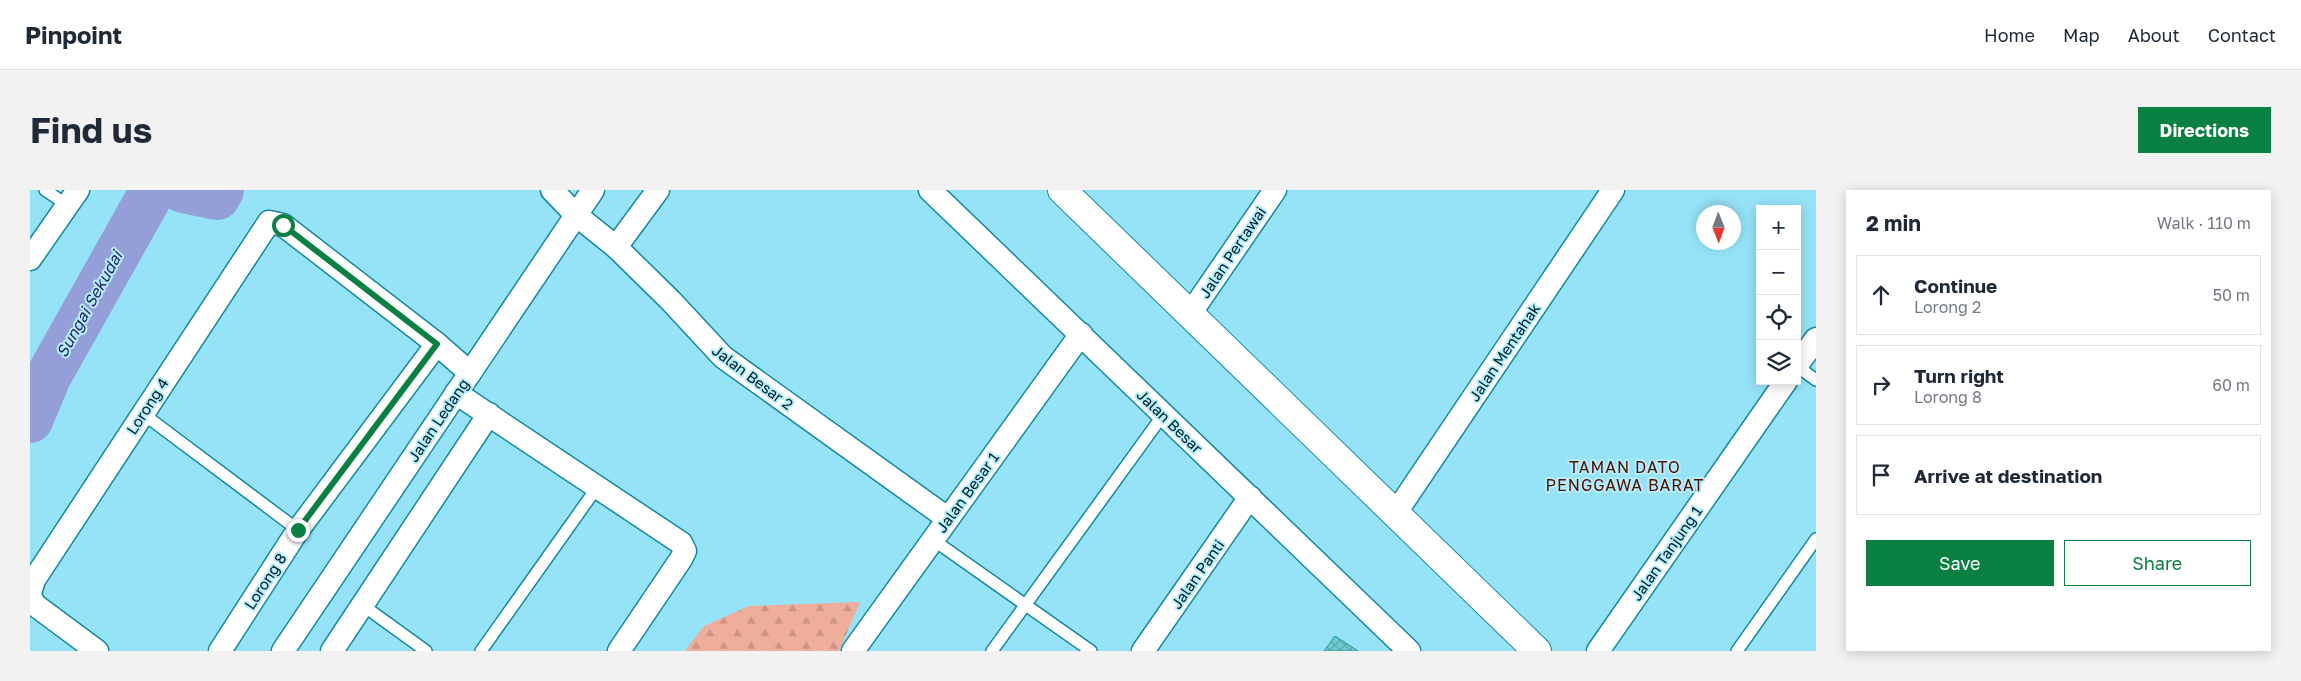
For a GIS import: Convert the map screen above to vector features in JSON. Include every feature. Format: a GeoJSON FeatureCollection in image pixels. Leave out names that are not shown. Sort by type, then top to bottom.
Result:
{"type":"FeatureCollection","features":[{"type":"Feature","properties":{"kind":"street","name":"Jalan Besar 2"},"geometry":{"type":"LineString","coordinates":[[552,190],[576,215],[616,247],[671,301],[723,357],[947,518]]}},
{"type":"Feature","properties":{"kind":"street","name":"Jalan Ledang"},"geometry":{"type":"LineString","coordinates":[[283,651],[593,190]]}},
{"type":"Feature","properties":{"kind":"street"},"geometry":{"type":"LineString","coordinates":[[616,247],[658,190]]}},
{"type":"Feature","properties":{"kind":"street","name":"Jalan Besar"},"geometry":{"type":"LineString","coordinates":[[930,190],[1409,651]]}},
{"type":"Feature","properties":{"kind":"street"},"geometry":{"type":"LineString","coordinates":[[1062,190],[1537,651]]}},
{"type":"Feature","properties":{"kind":"street","name":"Jalan Pertawai"},"geometry":{"type":"LineString","coordinates":[[1190,314],[1275,190]]}},
{"type":"Feature","properties":{"kind":"street","name":"Jalan Mentahak"},"geometry":{"type":"LineString","coordinates":[[1395,514],[1613,190]]}},
{"type":"Feature","properties":{"kind":"street"},"geometry":{"type":"LineString","coordinates":[[30,259],[73,198]]}},
{"type":"Feature","properties":{"kind":"street","name":"Lorong 4"},"geometry":{"type":"LineString","coordinates":[[97,651],[35,605],[30,595],[34,580],[269,222],[283,225],[437,344]]}},
{"type":"Feature","properties":{"kind":"street","name":"Jalan Besar 1"},"geometry":{"type":"LineString","coordinates":[[853,651],[1081,334]]}},
{"type":"Feature","properties":{"kind":"street"},"geometry":{"type":"LineString","coordinates":[[1801,360],[1816,339]]}},
{"type":"Feature","properties":{"kind":"street"},"geometry":{"type":"LineString","coordinates":[[437,344],[470,373]]}},
{"type":"Feature","properties":{"kind":"street","name":"Lorong 8"},"geometry":{"type":"LineString","coordinates":[[220,651],[298,530],[437,344]]}},
{"type":"Feature","properties":{"kind":"street","name":"Jalan Tanjung 1"},"geometry":{"type":"LineString","coordinates":[[1598,651],[1783,385]]}},
{"type":"Feature","properties":{"kind":"street"},"geometry":{"type":"LineString","coordinates":[[456,393],[681,543],[685,551],[681,559],[619,651]]}},
{"type":"Feature","properties":{"kind":"street"},"geometry":{"type":"LineString","coordinates":[[332,651],[361,604],[489,414]]}},
{"type":"Feature","properties":{"kind":"street","name":"Jalan Panti"},"geometry":{"type":"LineString","coordinates":[[1143,651],[1250,497]]}},
{"type":"Feature","properties":{"kind":"lane"},"geometry":{"type":"LineString","coordinates":[[46,190],[73,198]]}},
{"type":"Feature","properties":{"kind":"lane"},"geometry":{"type":"LineString","coordinates":[[1801,368],[1816,380]]}},
{"type":"Feature","properties":{"kind":"lane"},"geometry":{"type":"LineString","coordinates":[[142,414],[298,530]]}},
{"type":"Feature","properties":{"kind":"lane"},"geometry":{"type":"LineString","coordinates":[[992,651],[1024,604],[1163,415]]}},
{"type":"Feature","properties":{"kind":"lane"},"geometry":{"type":"LineString","coordinates":[[481,651],[598,486]]}},
{"type":"Feature","properties":{"kind":"lane"},"geometry":{"type":"LineString","coordinates":[[932,540],[1091,651]]}},
{"type":"Feature","properties":{"kind":"lane"},"geometry":{"type":"LineString","coordinates":[[1737,651],[1816,540]]}},
{"type":"Feature","properties":{"kind":"lane"},"geometry":{"type":"LineString","coordinates":[[361,604],[426,651]]}},
{"type":"Feature","properties":{"kind":"green space"},"geometry":{"type":"Polygon","coordinates":[[[860,602],[839,651],[685,651],[704,626],[749,606],[860,602]]]}},
{"type":"Feature","properties":{"kind":"building"},"geometry":{"type":"Polygon","coordinates":[[[1335,636],[1358,651],[1324,651],[1335,636]]]}},
{"type":"Feature","properties":{"kind":"waterway","name":"Sungai Sekudai"},"geometry":{"type":"LineString","coordinates":[[30,420],[48,377],[153,190]]}},
{"type":"Feature","properties":{"kind":"waterway","name":"Sungai Sekudai"},"geometry":{"type":"LineString","coordinates":[[183,190],[217,197],[221,190]]}},
{"type":"Feature","properties":{"kind":"district","name":"TAMAN DATO PENGGAWA BARAT"},"geometry":{"type":"Point","coordinates":[1625,476]}},
{"type":"Feature","properties":{"kind":"route"},"geometry":{"type":"LineString","coordinates":[[283,225],[437,344],[298,530]]}}]}
